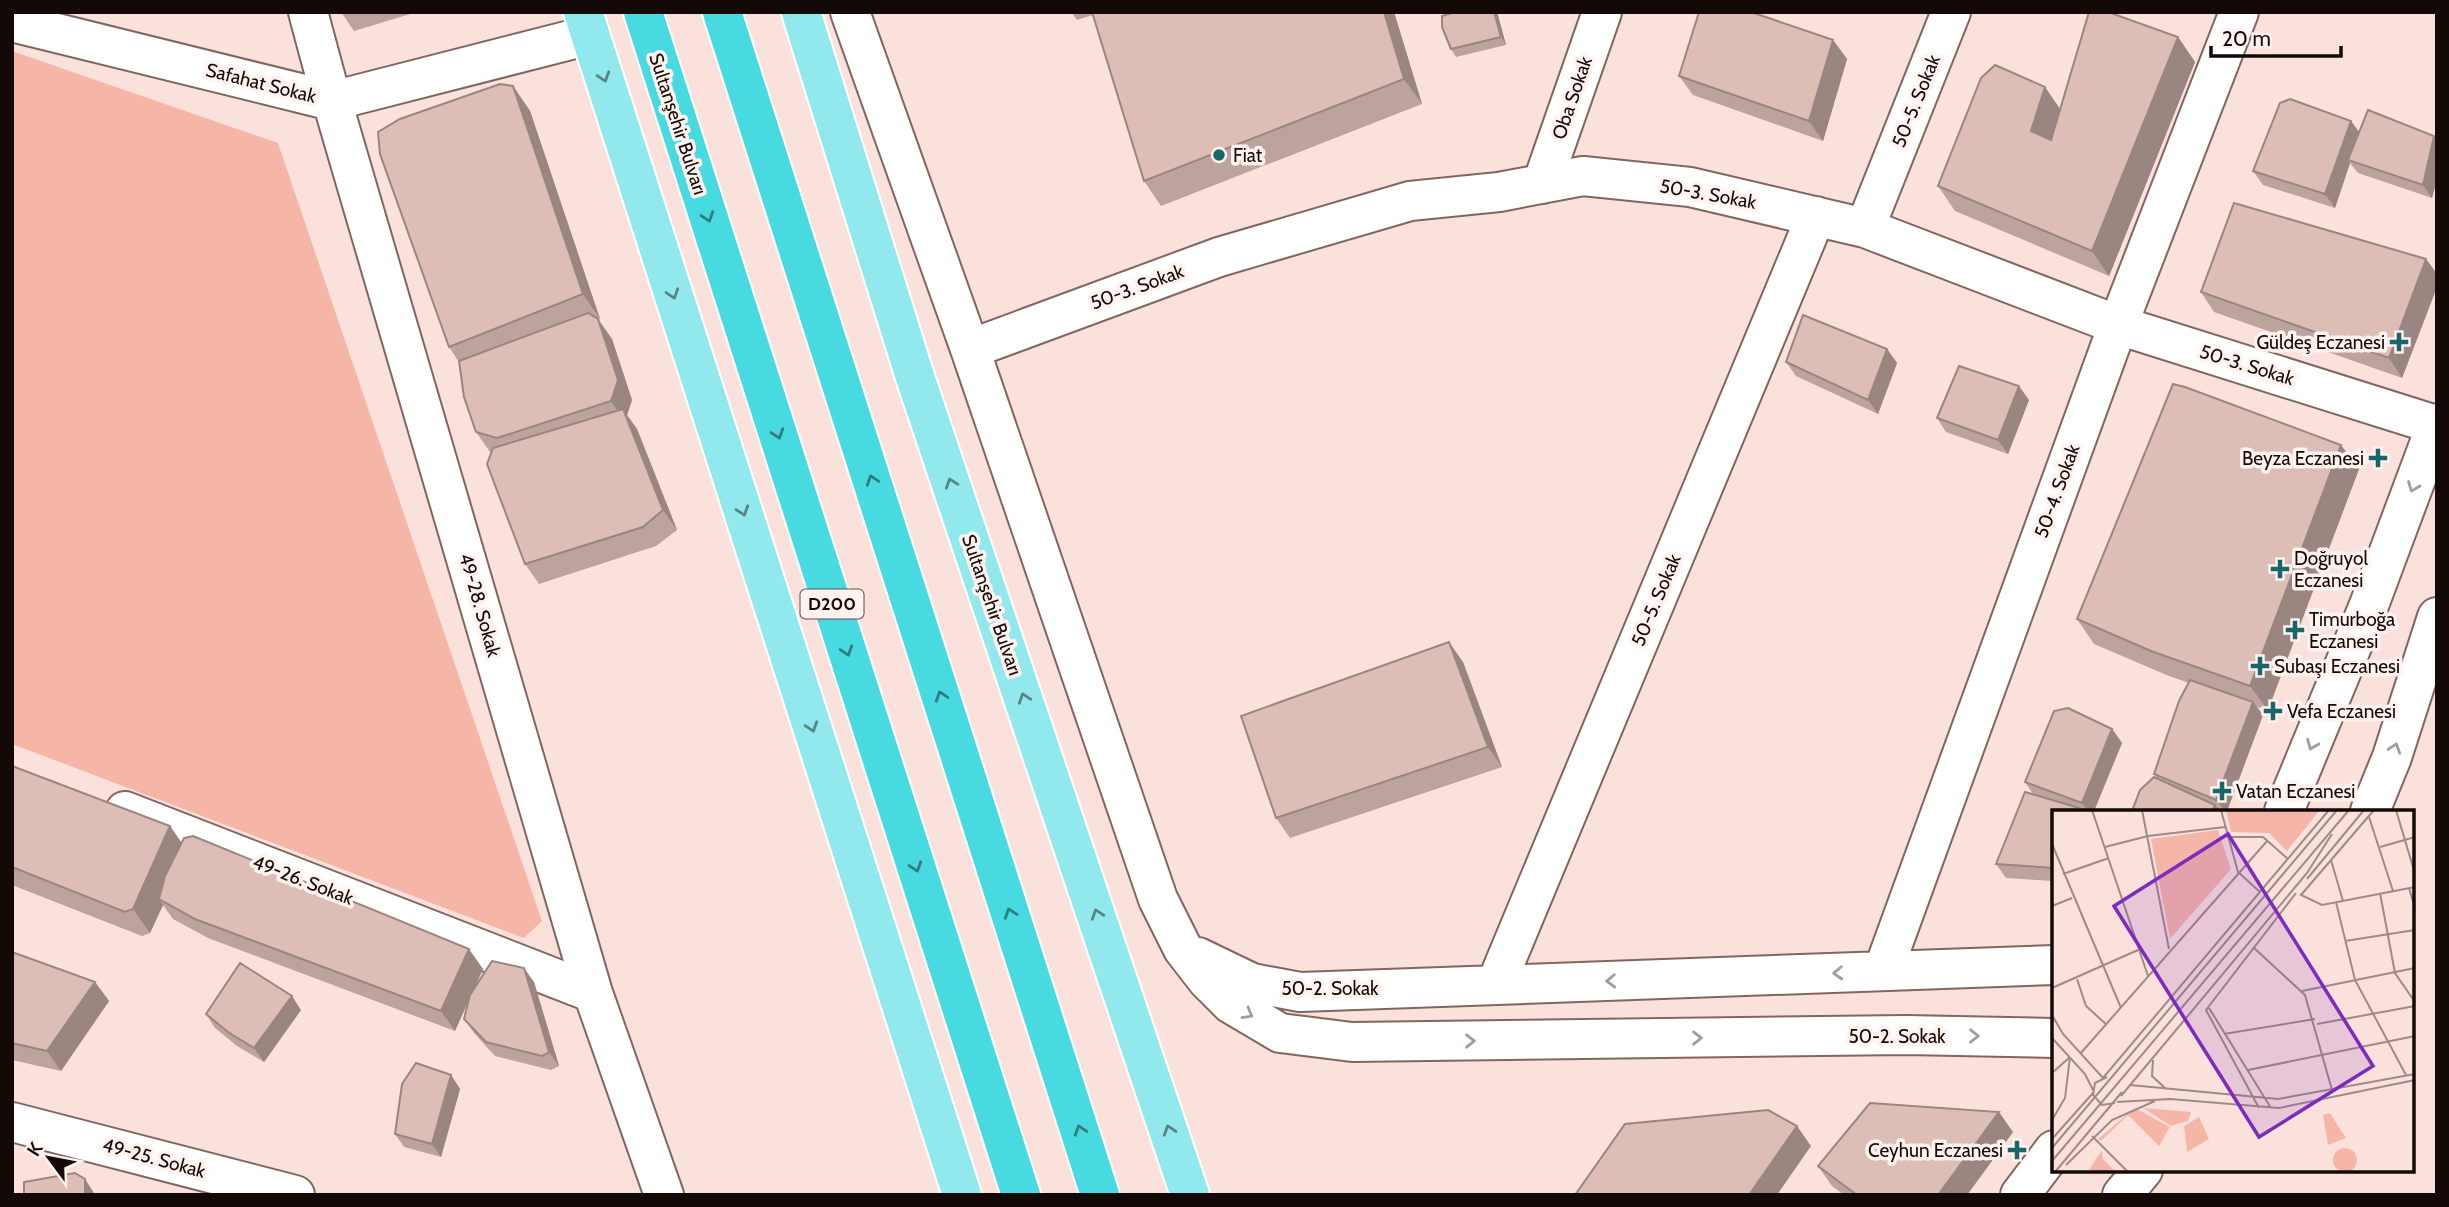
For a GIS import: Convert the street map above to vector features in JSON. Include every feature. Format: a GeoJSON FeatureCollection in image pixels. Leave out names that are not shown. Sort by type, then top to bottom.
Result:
{"type":"FeatureCollection","features":[{"type":"Feature","properties":{"kind":"highway","name":"Sultanşehir Bulvarı"},"geometry":{"type":"LineString","coordinates":[[643,12],[1021,1195]]}},
{"type":"Feature","properties":{"kind":"highway"},"geometry":{"type":"LineString","coordinates":[[722,12],[1100,1195]]}},
{"type":"Feature","properties":{"kind":"main road","name":"Sultanşehir Bulvarı"},"geometry":{"type":"LineString","coordinates":[[801,12],[915,377],[1190,1195]]}},
{"type":"Feature","properties":{"kind":"main road"},"geometry":{"type":"LineString","coordinates":[[587,24],[962,1195]]}},
{"type":"Feature","properties":{"kind":"street","name":"49-28. Sokak"},"geometry":{"type":"LineString","coordinates":[[308,12],[593,993],[664,1195]]}},
{"type":"Feature","properties":{"kind":"street"},"geometry":{"type":"LineString","coordinates":[[850,12],[970,349],[1158,898],[1184,949]]}},
{"type":"Feature","properties":{"kind":"street","name":"Oba Sokak"},"geometry":{"type":"LineString","coordinates":[[1542,184],[1602,12]]}},
{"type":"Feature","properties":{"kind":"street","name":"50-5. Sokak"},"geometry":{"type":"LineString","coordinates":[[1865,228],[1951,12]]}},
{"type":"Feature","properties":{"kind":"street","name":"50-4. Sokak"},"geometry":{"type":"LineString","coordinates":[[1883,971],[2118,325],[2239,12]]}},
{"type":"Feature","properties":{"kind":"street","name":"Safahat Sokak"},"geometry":{"type":"LineString","coordinates":[[17,19],[332,101],[587,24]]}},
{"type":"Feature","properties":{"kind":"street","name":"50-3. Sokak"},"geometry":{"type":"LineString","coordinates":[[970,349],[1219,257],[1410,201],[1500,192],[1583,176],[1690,187],[1865,228],[2118,325],[2436,424]]}},
{"type":"Feature","properties":{"kind":"street","name":"50-5. Sokak"},"geometry":{"type":"LineString","coordinates":[[1496,985],[1816,216]]}},
{"type":"Feature","properties":{"kind":"street"},"geometry":{"type":"LineString","coordinates":[[2284,810],[2369,605],[2436,424]]}},
{"type":"Feature","properties":{"kind":"street"},"geometry":{"type":"LineString","coordinates":[[2370,810],[2392,757],[2437,617]]}},
{"type":"Feature","properties":{"kind":"street","name":"49-26. Sokak"},"geometry":{"type":"LineString","coordinates":[[87,797],[593,993]]}},
{"type":"Feature","properties":{"kind":"street","name":"50-2. Sokak"},"geometry":{"type":"LineString","coordinates":[[1184,949],[1252,983],[1300,992],[2052,965]]}},
{"type":"Feature","properties":{"kind":"street","name":"50-2. Sokak"},"geometry":{"type":"LineString","coordinates":[[1184,949],[1231,1004],[1280,1033],[1352,1042],[1906,1035],[2052,1038]]}},
{"type":"Feature","properties":{"kind":"street","name":"49-25. Sokak"},"geometry":{"type":"LineString","coordinates":[[12,1122],[295,1195]]}},
{"type":"Feature","properties":{"kind":"street"},"geometry":{"type":"LineString","coordinates":[[2020,1195],[2052,1151]]}},
{"type":"Feature","properties":{"kind":"street"},"geometry":{"type":"LineString","coordinates":[[2122,1195],[2141,1172]]}},
{"type":"Feature","properties":{"kind":"shaded area"},"geometry":{"type":"Polygon","coordinates":[[[12,51],[278,143],[542,921],[524,938],[12,744],[12,51]]]}},
{"type":"Feature","properties":{"kind":"building","name":"Fiat"},"geometry":{"type":"Polygon","coordinates":[[[1092,12],[1384,12],[1404,79],[1144,181],[1092,12]]]}},
{"type":"Feature","properties":{"kind":"building"},"geometry":{"type":"Polygon","coordinates":[[[1455,12],[1494,12],[1501,37],[1451,49],[1442,27],[1442,16],[1455,12]]]}},
{"type":"Feature","properties":{"kind":"building"},"geometry":{"type":"Polygon","coordinates":[[[1699,12],[1751,12],[1833,40],[1809,121],[1679,76],[1699,12]]]}},
{"type":"Feature","properties":{"kind":"building"},"geometry":{"type":"Polygon","coordinates":[[[2089,12],[2108,12],[2178,37],[2092,251],[1938,186],[1981,78],[1995,65],[2045,87],[2031,131],[2051,140],[2089,12]]]}},
{"type":"Feature","properties":{"kind":"building"},"geometry":{"type":"Polygon","coordinates":[[[500,84],[513,86],[583,294],[449,347],[380,154],[378,132],[400,119],[500,84]]]}},
{"type":"Feature","properties":{"kind":"building"},"geometry":{"type":"Polygon","coordinates":[[[2290,99],[2351,121],[2325,194],[2253,171],[2280,103],[2290,99]]]}},
{"type":"Feature","properties":{"kind":"building"},"geometry":{"type":"Polygon","coordinates":[[[2368,110],[2434,136],[2423,185],[2348,160],[2368,110]]]}},
{"type":"Feature","properties":{"kind":"building"},"geometry":{"type":"Polygon","coordinates":[[[2234,203],[2426,259],[2389,358],[2201,292],[2234,203]]]}},
{"type":"Feature","properties":{"kind":"building"},"geometry":{"type":"Polygon","coordinates":[[[588,313],[598,319],[618,380],[611,401],[497,438],[476,432],[464,397],[459,361],[588,313]]]}},
{"type":"Feature","properties":{"kind":"building"},"geometry":{"type":"Polygon","coordinates":[[[1803,315],[1887,349],[1868,400],[1786,362],[1803,315]]]}},
{"type":"Feature","properties":{"kind":"building"},"geometry":{"type":"Polygon","coordinates":[[[1959,366],[2019,386],[1998,440],[1937,418],[1959,366]]]}},
{"type":"Feature","properties":{"kind":"building"},"geometry":{"type":"Polygon","coordinates":[[[2173,384],[2341,445],[2250,686],[2151,651],[2077,619],[2173,384]]]}},
{"type":"Feature","properties":{"kind":"building"},"geometry":{"type":"Polygon","coordinates":[[[623,409],[663,510],[643,527],[525,564],[487,464],[493,448],[623,409]]]}},
{"type":"Feature","properties":{"kind":"building"},"geometry":{"type":"Polygon","coordinates":[[[1449,642],[1488,747],[1276,818],[1241,716],[1449,642]]]}},
{"type":"Feature","properties":{"kind":"building"},"geometry":{"type":"Polygon","coordinates":[[[2190,680],[2253,702],[2216,800],[2154,774],[2179,701],[2190,680]]]}},
{"type":"Feature","properties":{"kind":"building"},"geometry":{"type":"Polygon","coordinates":[[[2068,708],[2112,729],[2082,803],[2025,782],[2054,711],[2068,708]]]}},
{"type":"Feature","properties":{"kind":"building"},"geometry":{"type":"Polygon","coordinates":[[[12,766],[170,826],[133,909],[125,912],[12,867],[12,766]]]}},
{"type":"Feature","properties":{"kind":"building"},"geometry":{"type":"Polygon","coordinates":[[[2154,777],[2215,805],[2212,810],[2132,810],[2140,790],[2154,777]]]}},
{"type":"Feature","properties":{"kind":"building"},"geometry":{"type":"Polygon","coordinates":[[[2025,792],[2079,808],[2052,810],[2052,868],[1996,864],[2025,792]]]}},
{"type":"Feature","properties":{"kind":"building"},"geometry":{"type":"Polygon","coordinates":[[[193,836],[469,949],[441,1011],[195,919],[159,899],[165,876],[184,838],[193,836]]]}},
{"type":"Feature","properties":{"kind":"building"},"geometry":{"type":"Polygon","coordinates":[[[12,952],[95,982],[47,1051],[12,1043],[12,952]]]}},
{"type":"Feature","properties":{"kind":"building"},"geometry":{"type":"Polygon","coordinates":[[[492,961],[524,968],[549,1052],[542,1056],[486,1042],[464,1019],[470,995],[492,961]]]}},
{"type":"Feature","properties":{"kind":"building"},"geometry":{"type":"Polygon","coordinates":[[[240,963],[292,996],[254,1048],[206,1014],[240,963]]]}},
{"type":"Feature","properties":{"kind":"building"},"geometry":{"type":"Polygon","coordinates":[[[416,1063],[451,1075],[432,1144],[395,1134],[402,1084],[416,1063]]]}},
{"type":"Feature","properties":{"kind":"building"},"geometry":{"type":"Polygon","coordinates":[[[1870,1103],[1999,1112],[1938,1195],[1857,1195],[1818,1166],[1870,1103]]]}},
{"type":"Feature","properties":{"kind":"building"},"geometry":{"type":"Polygon","coordinates":[[[1768,1110],[1797,1126],[1749,1195],[1575,1195],[1625,1124],[1768,1110]]]}},
{"type":"Feature","properties":{"kind":"building"},"geometry":{"type":"Polygon","coordinates":[[[75,1173],[85,1179],[85,1195],[24,1195],[24,1182],[75,1173]]]}},
{"type":"Feature","properties":{"kind":"place","name":"Fiat"},"geometry":{"type":"Point","coordinates":[1219,155]}},
{"type":"Feature","properties":{"kind":"place","name":"Güldeş Eczanesi"},"geometry":{"type":"Point","coordinates":[2399,342]}},
{"type":"Feature","properties":{"kind":"place","name":"Beyza Eczanesi"},"geometry":{"type":"Point","coordinates":[2378,458]}},
{"type":"Feature","properties":{"kind":"place","name":"Doğruyol Eczanesi"},"geometry":{"type":"Point","coordinates":[2280,569]}},
{"type":"Feature","properties":{"kind":"place","name":"Timurboğa Eczanesi"},"geometry":{"type":"Point","coordinates":[2295,630]}},
{"type":"Feature","properties":{"kind":"place","name":"Subaşı Eczanesi"},"geometry":{"type":"Point","coordinates":[2260,666]}},
{"type":"Feature","properties":{"kind":"place","name":"Vefa Eczanesi"},"geometry":{"type":"Point","coordinates":[2273,711]}},
{"type":"Feature","properties":{"kind":"place","name":"Vatan Eczanesi"},"geometry":{"type":"Point","coordinates":[2222,791]}},
{"type":"Feature","properties":{"kind":"place","name":"Ceyhun Eczanesi"},"geometry":{"type":"Point","coordinates":[2017,1150]}}]}
